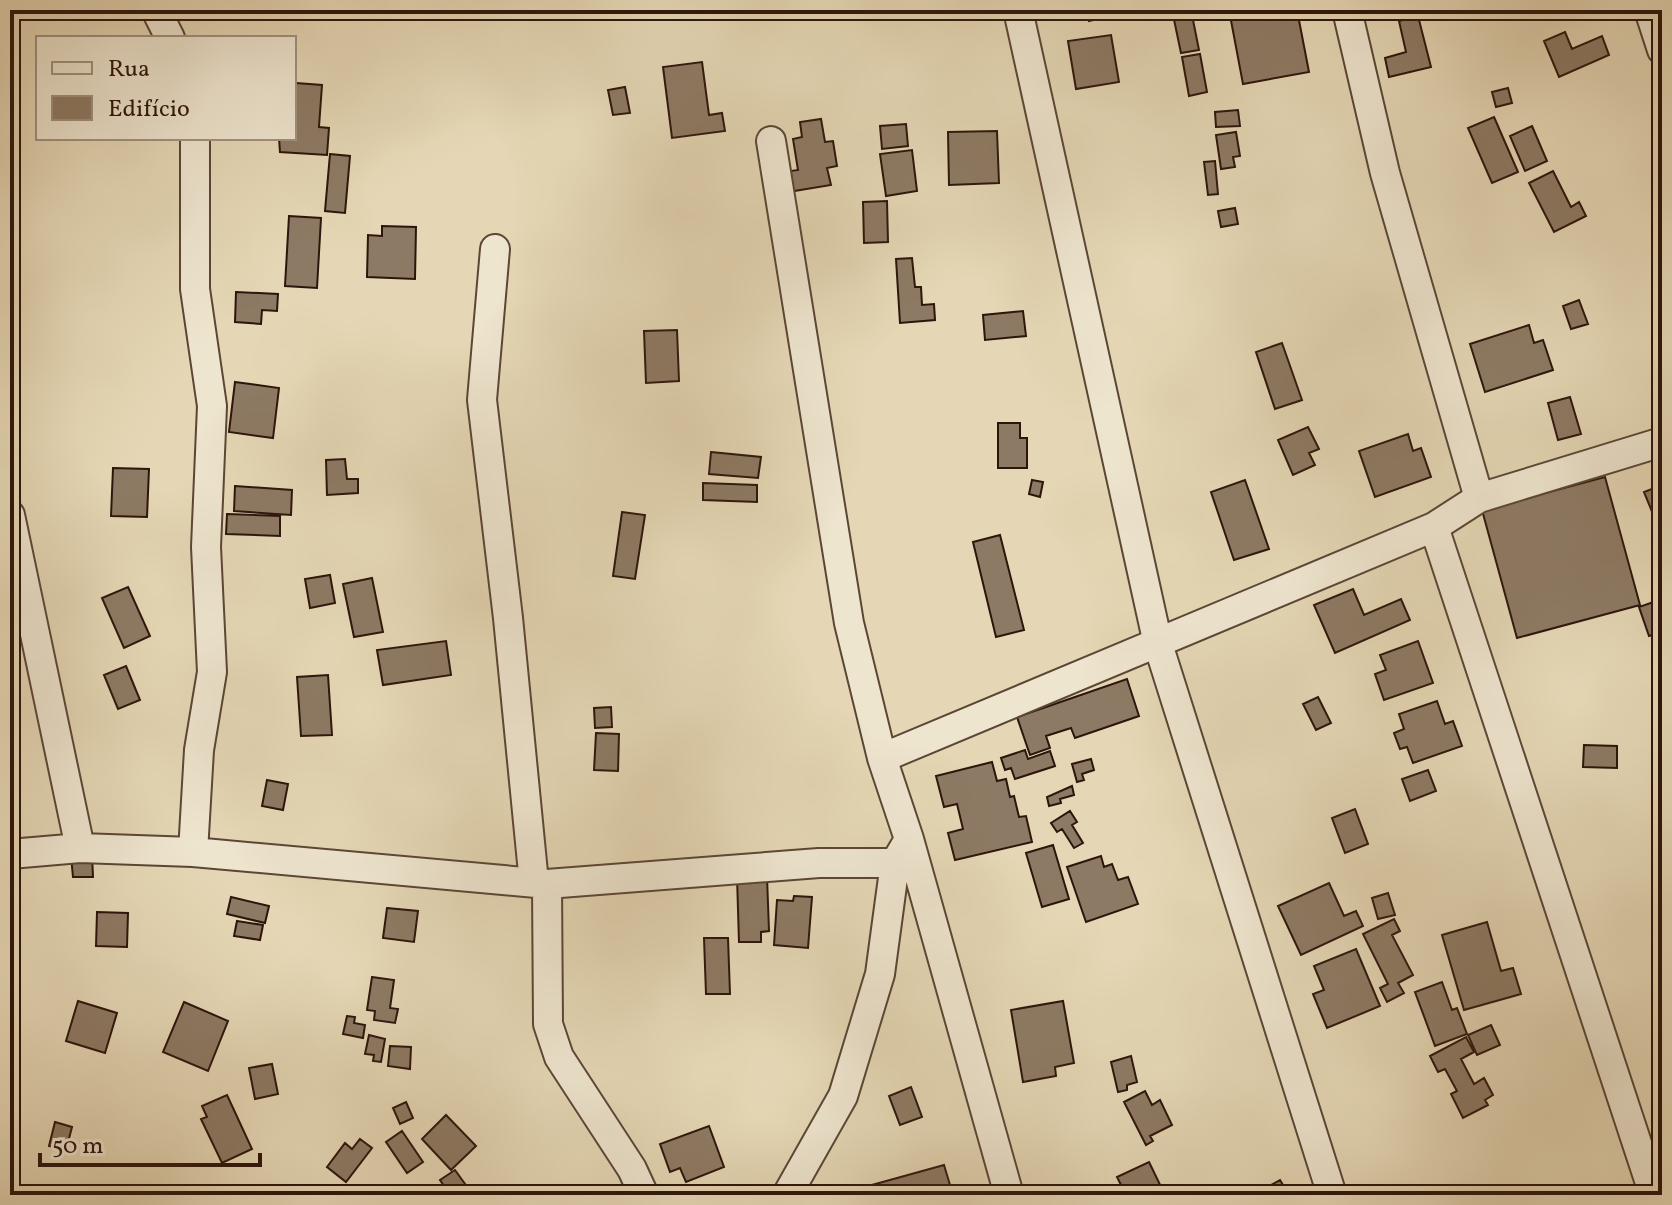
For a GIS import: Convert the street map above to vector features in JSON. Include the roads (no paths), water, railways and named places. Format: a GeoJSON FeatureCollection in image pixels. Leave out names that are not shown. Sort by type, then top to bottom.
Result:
{"type":"FeatureCollection","features":[{"type":"Feature","properties":{"kind":"street"},"geometry":{"type":"LineString","coordinates":[[156,10],[169,36]]}},
{"type":"Feature","properties":{"kind":"street"},"geometry":{"type":"LineString","coordinates":[[1018,10],[1158,644],[1332,1195]]}},
{"type":"Feature","properties":{"kind":"street"},"geometry":{"type":"LineString","coordinates":[[1347,10],[1385,173],[1479,498]]}},
{"type":"Feature","properties":{"kind":"street"},"geometry":{"type":"LineString","coordinates":[[1649,10],[1662,50]]}},
{"type":"Feature","properties":{"kind":"street"},"geometry":{"type":"LineString","coordinates":[[193,852],[199,750],[212,672],[206,547],[212,406],[195,289],[195,140]]}},
{"type":"Feature","properties":{"kind":"street"},"geometry":{"type":"LineString","coordinates":[[771,141],[849,623],[902,851],[1009,1195]]}},
{"type":"Feature","properties":{"kind":"street"},"geometry":{"type":"LineString","coordinates":[[495,249],[482,400],[540,884],[548,1024],[559,1057],[632,1169],[644,1195]]}},
{"type":"Feature","properties":{"kind":"street"},"geometry":{"type":"LineString","coordinates":[[882,758],[1434,527],[1479,498],[1662,442]]}},
{"type":"Feature","properties":{"kind":"street"},"geometry":{"type":"LineString","coordinates":[[10,515],[80,848]]}},
{"type":"Feature","properties":{"kind":"street"},"geometry":{"type":"LineString","coordinates":[[1434,527],[1654,1195]]}},
{"type":"Feature","properties":{"kind":"street"},"geometry":{"type":"LineString","coordinates":[[10,854],[80,848],[193,852],[540,884],[819,863],[902,851]]}},
{"type":"Feature","properties":{"kind":"street"},"geometry":{"type":"LineString","coordinates":[[787,1195],[843,1096],[880,974],[902,851]]}}]}
